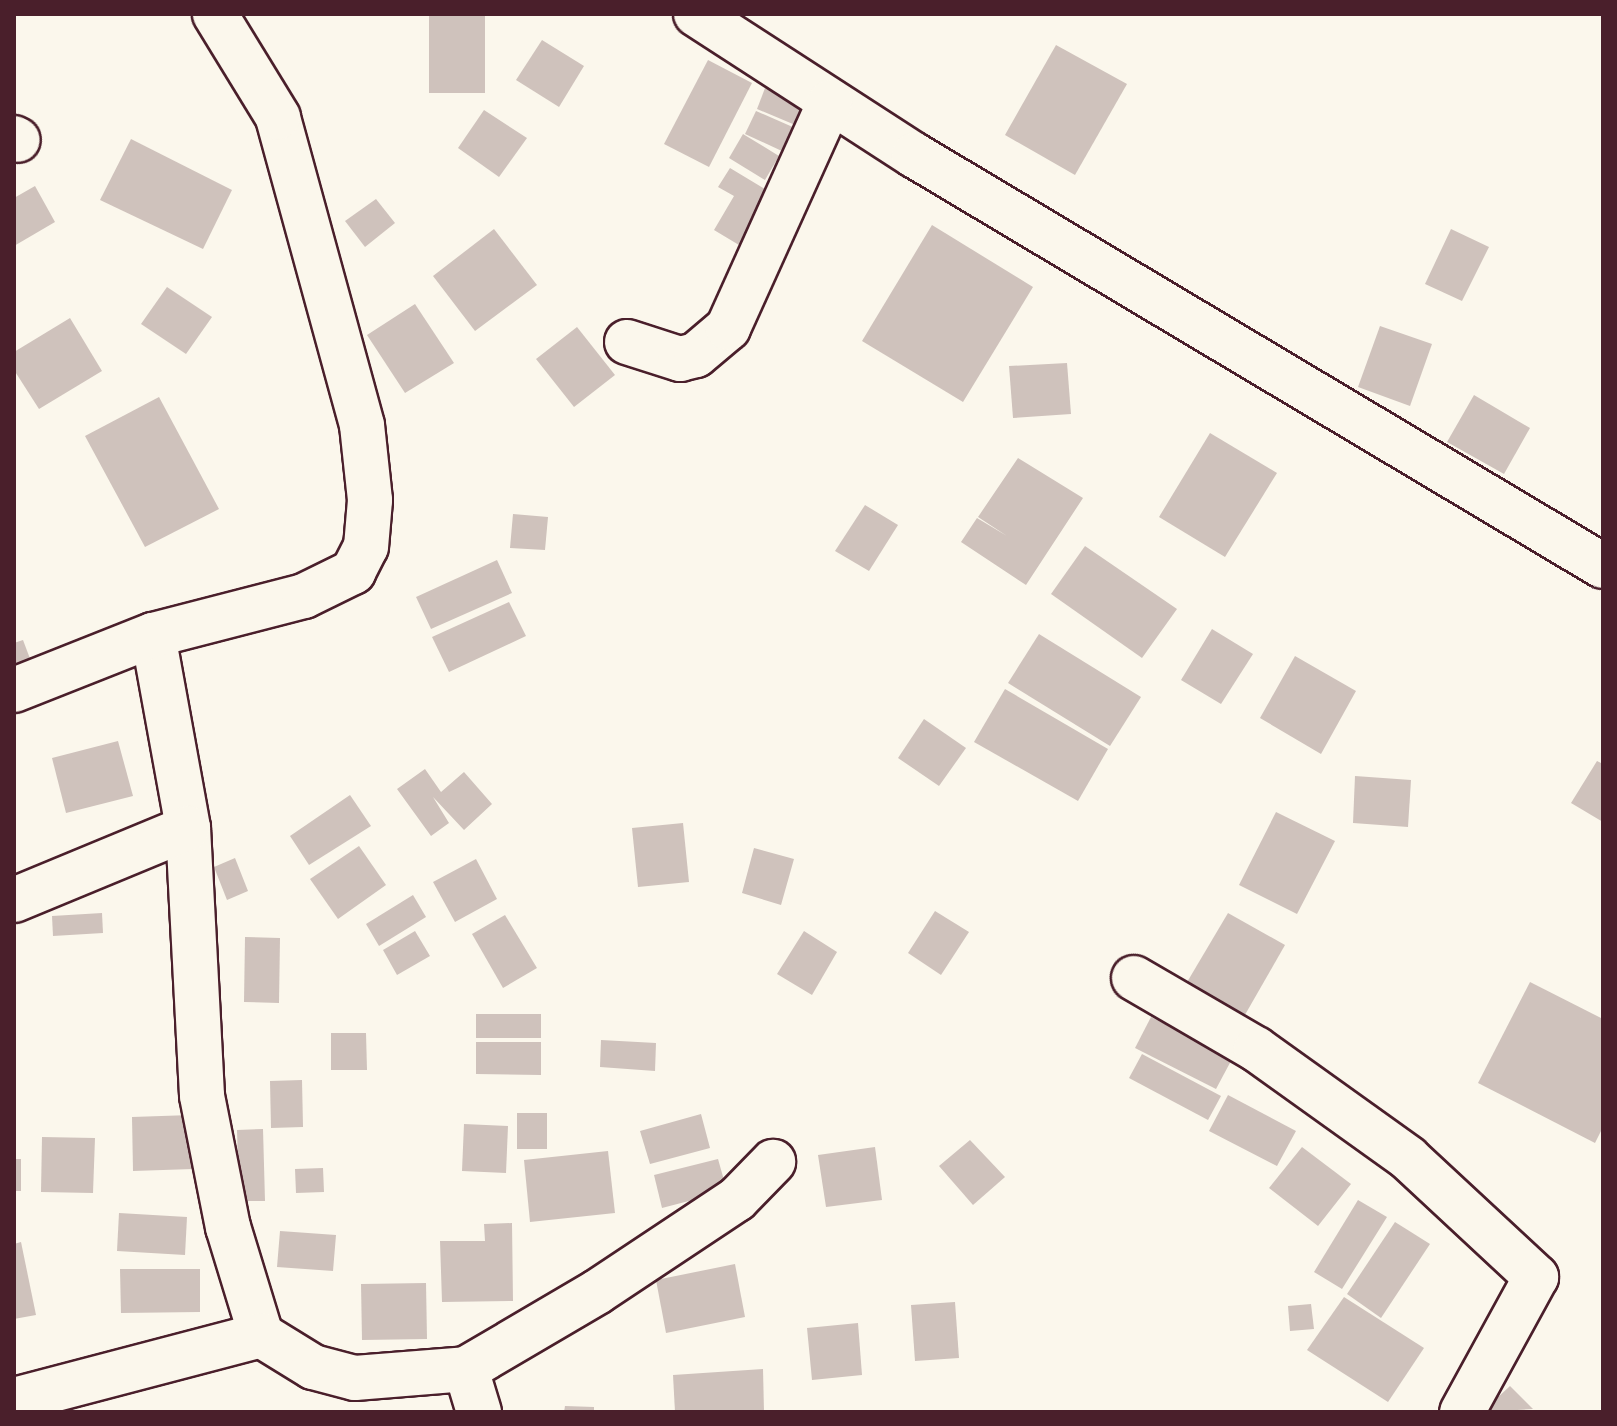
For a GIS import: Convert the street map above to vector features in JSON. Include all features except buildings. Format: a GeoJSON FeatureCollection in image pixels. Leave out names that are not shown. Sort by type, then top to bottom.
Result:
{"type":"FeatureCollection","features":[{"type":"Feature","properties":{"kind":"street"},"geometry":{"type":"LineString","coordinates":[[14,690],[153,635],[332,584],[353,572],[366,547],[370,500],[362,425],[278,117],[215,14]]}},
{"type":"Feature","properties":{"kind":"street"},"geometry":{"type":"LineString","coordinates":[[696,14],[830,102],[1603,566]]}},
{"type":"Feature","properties":{"kind":"street"},"geometry":{"type":"LineString","coordinates":[[627,342],[680,359],[696,355],[728,328],[830,102]]}},
{"type":"Feature","properties":{"kind":"street"},"geometry":{"type":"LineString","coordinates":[[153,635],[188,828],[202,1096],[228,1227],[261,1335],[313,1367],[355,1378],[466,1369],[597,1292],[737,1199],[773,1162]]}},
{"type":"Feature","properties":{"kind":"street"},"geometry":{"type":"LineString","coordinates":[[14,900],[188,828]]}},
{"type":"Feature","properties":{"kind":"street"},"geometry":{"type":"LineString","coordinates":[[1134,978],[1256,1049],[1408,1158],[1536,1277],[1462,1412]]}},
{"type":"Feature","properties":{"kind":"street"},"geometry":{"type":"LineString","coordinates":[[14,1400],[261,1335]]}},
{"type":"Feature","properties":{"kind":"street"},"geometry":{"type":"LineString","coordinates":[[466,1369],[479,1412]]}}]}
